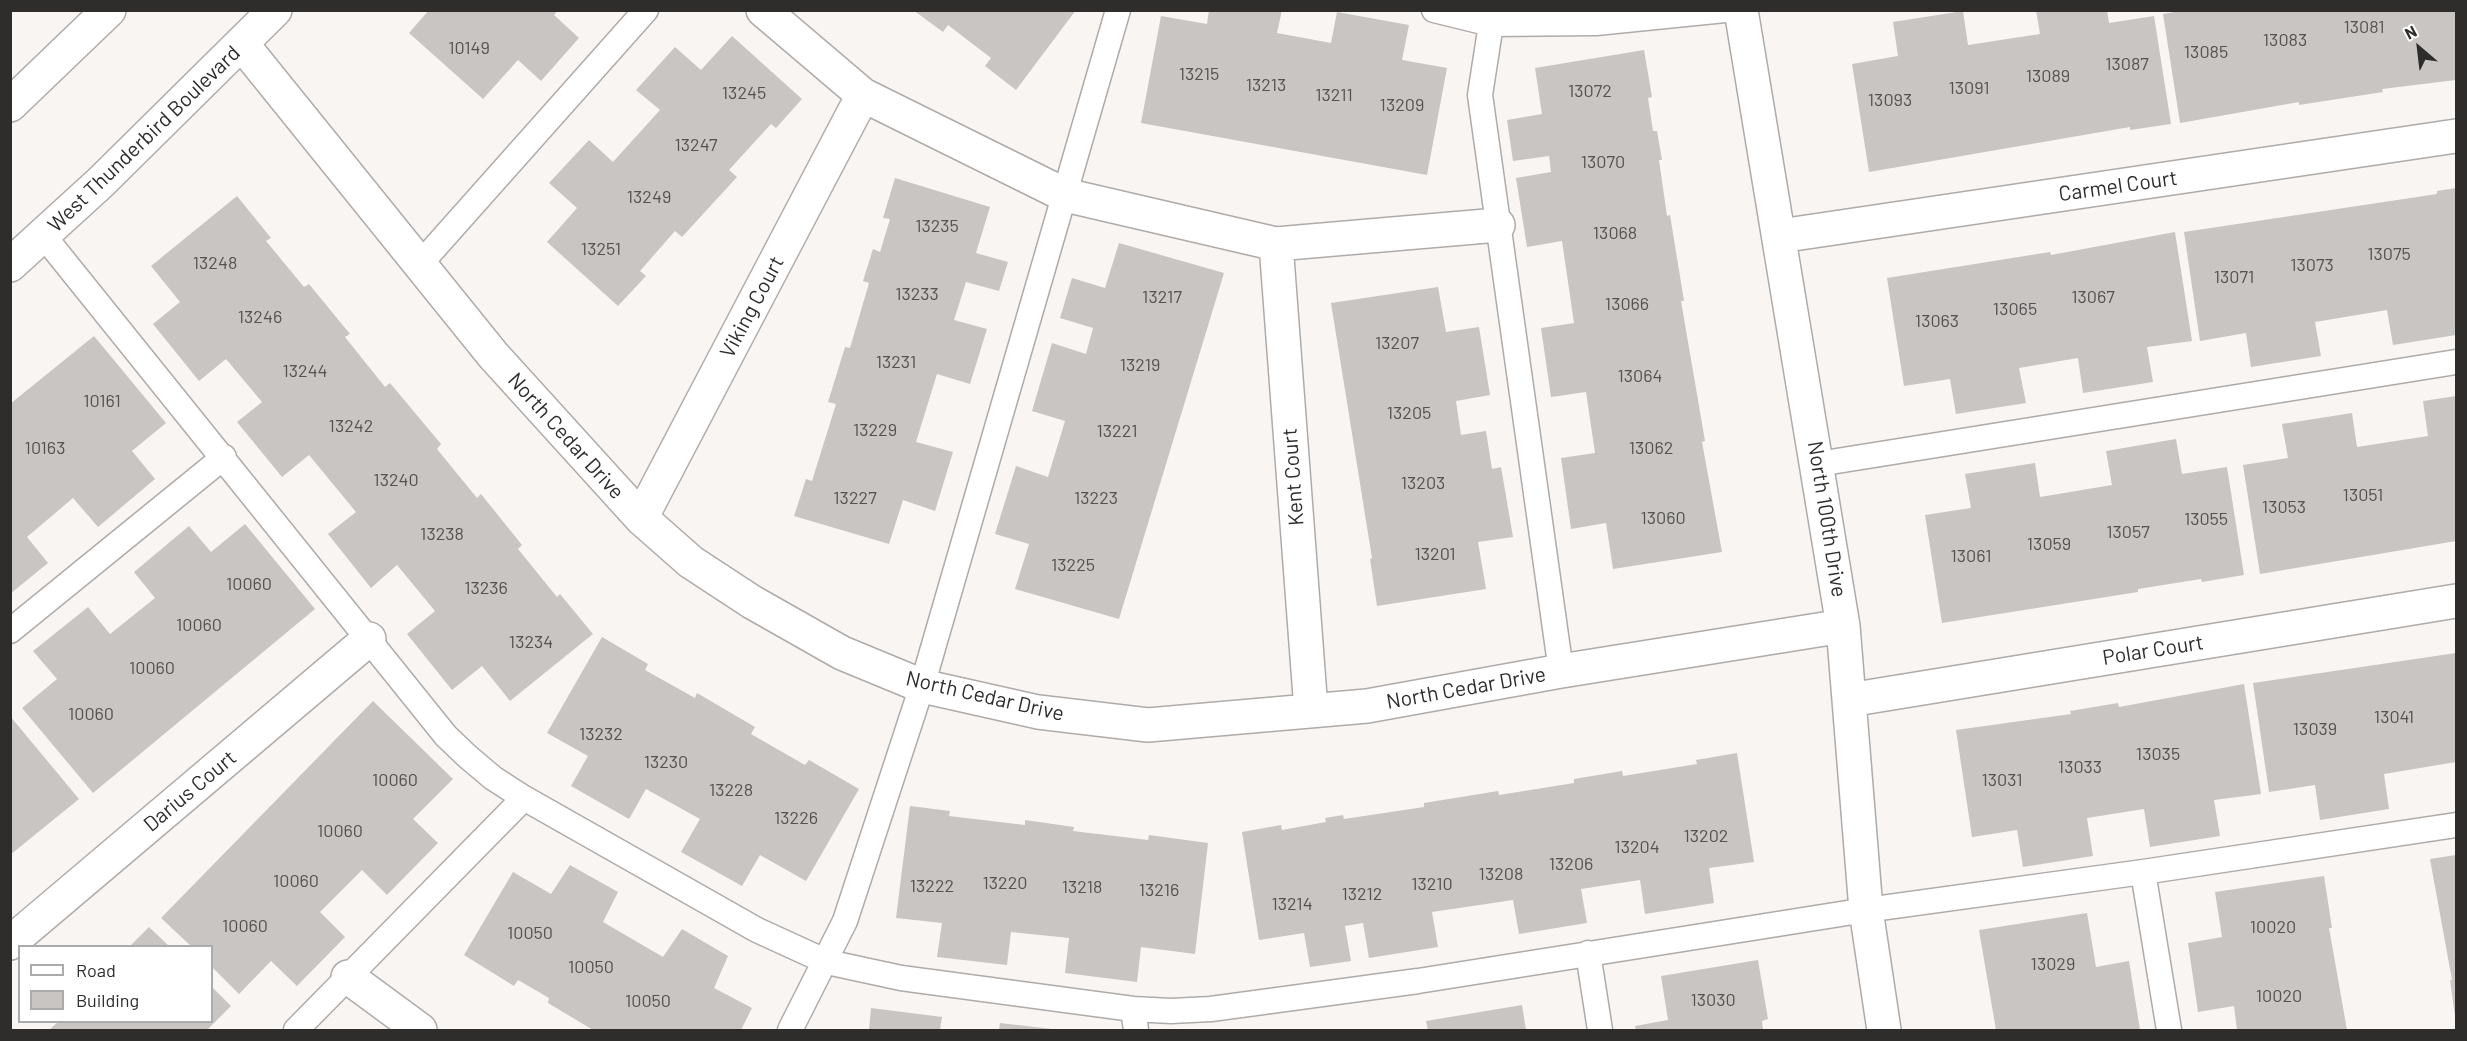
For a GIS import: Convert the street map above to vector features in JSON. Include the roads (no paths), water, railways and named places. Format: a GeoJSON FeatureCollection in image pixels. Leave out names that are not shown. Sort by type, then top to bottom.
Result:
{"type":"FeatureCollection","features":[{"type":"Feature","properties":{"kind":"street"},"geometry":{"type":"LineString","coordinates":[[10,105],[109,10]]}},
{"type":"Feature","properties":{"kind":"street","name":"West Thunderbird Boulevard"},"geometry":{"type":"LineString","coordinates":[[10,265],[275,10]]}},
{"type":"Feature","properties":{"kind":"street"},"geometry":{"type":"LineString","coordinates":[[764,10],[863,95],[1065,195],[1276,244],[1498,225]]}},
{"type":"Feature","properties":{"kind":"street","name":"North 100th Drive"},"geometry":{"type":"LineString","coordinates":[[1741,10],[1818,464],[1843,626],[1866,910],[1884,1030]]}},
{"type":"Feature","properties":{"kind":"street","name":"North Cedar Drive"},"geometry":{"type":"LineString","coordinates":[[242,44],[493,355],[641,518],[691,562],[752,602],[842,653],[922,686],[1038,712],[1148,725],[1367,706],[1561,670],[1843,626]]}},
{"type":"Feature","properties":{"kind":"street","name":"Viking Court"},"geometry":{"type":"LineString","coordinates":[[641,518],[863,95]]}},
{"type":"Feature","properties":{"kind":"street","name":"Carmel Court"},"geometry":{"type":"LineString","coordinates":[[1780,236],[2457,135]]}},
{"type":"Feature","properties":{"kind":"street","name":"Kent Court"},"geometry":{"type":"LineString","coordinates":[[1276,244],[1311,710]]}},
{"type":"Feature","properties":{"kind":"street","name":"Polar Court"},"geometry":{"type":"LineString","coordinates":[[1849,700],[2457,601]]}},
{"type":"Feature","properties":{"kind":"street","name":"Darius Court"},"geometry":{"type":"LineString","coordinates":[[10,944],[369,639]]}},
{"type":"Feature","properties":{"kind":"street"},"geometry":{"type":"LineString","coordinates":[[348,977],[420,1030]]}},
{"type":"Feature","properties":{"kind":"lane"},"geometry":{"type":"LineString","coordinates":[[421,263],[646,10]]}},
{"type":"Feature","properties":{"kind":"lane"},"geometry":{"type":"LineString","coordinates":[[790,1030],[845,921],[922,686],[1119,10]]}},
{"type":"Feature","properties":{"kind":"lane"},"geometry":{"type":"LineString","coordinates":[[1434,10],[1491,24],[1596,24],[1725,10]]}},
{"type":"Feature","properties":{"kind":"lane"},"geometry":{"type":"LineString","coordinates":[[1491,24],[1480,95],[1561,670]]}},
{"type":"Feature","properties":{"kind":"lane"},"geometry":{"type":"LineString","coordinates":[[43,235],[224,457],[446,736],[493,778],[524,798],[757,930],[826,962],[900,978],[1135,1020],[1171,1011],[1250,1005],[1866,910],[2143,873],[2457,825]]}},
{"type":"Feature","properties":{"kind":"lane"},"geometry":{"type":"LineString","coordinates":[[1818,464],[2457,362]]}},
{"type":"Feature","properties":{"kind":"lane"},"geometry":{"type":"LineString","coordinates":[[10,631],[224,457]]}},
{"type":"Feature","properties":{"kind":"lane"},"geometry":{"type":"LineString","coordinates":[[296,1030],[524,798]]}},
{"type":"Feature","properties":{"kind":"lane"},"geometry":{"type":"LineString","coordinates":[[2143,873],[2169,1030]]}},
{"type":"Feature","properties":{"kind":"lane"},"geometry":{"type":"LineString","coordinates":[[1588,953],[1600,1030]]}}]}
